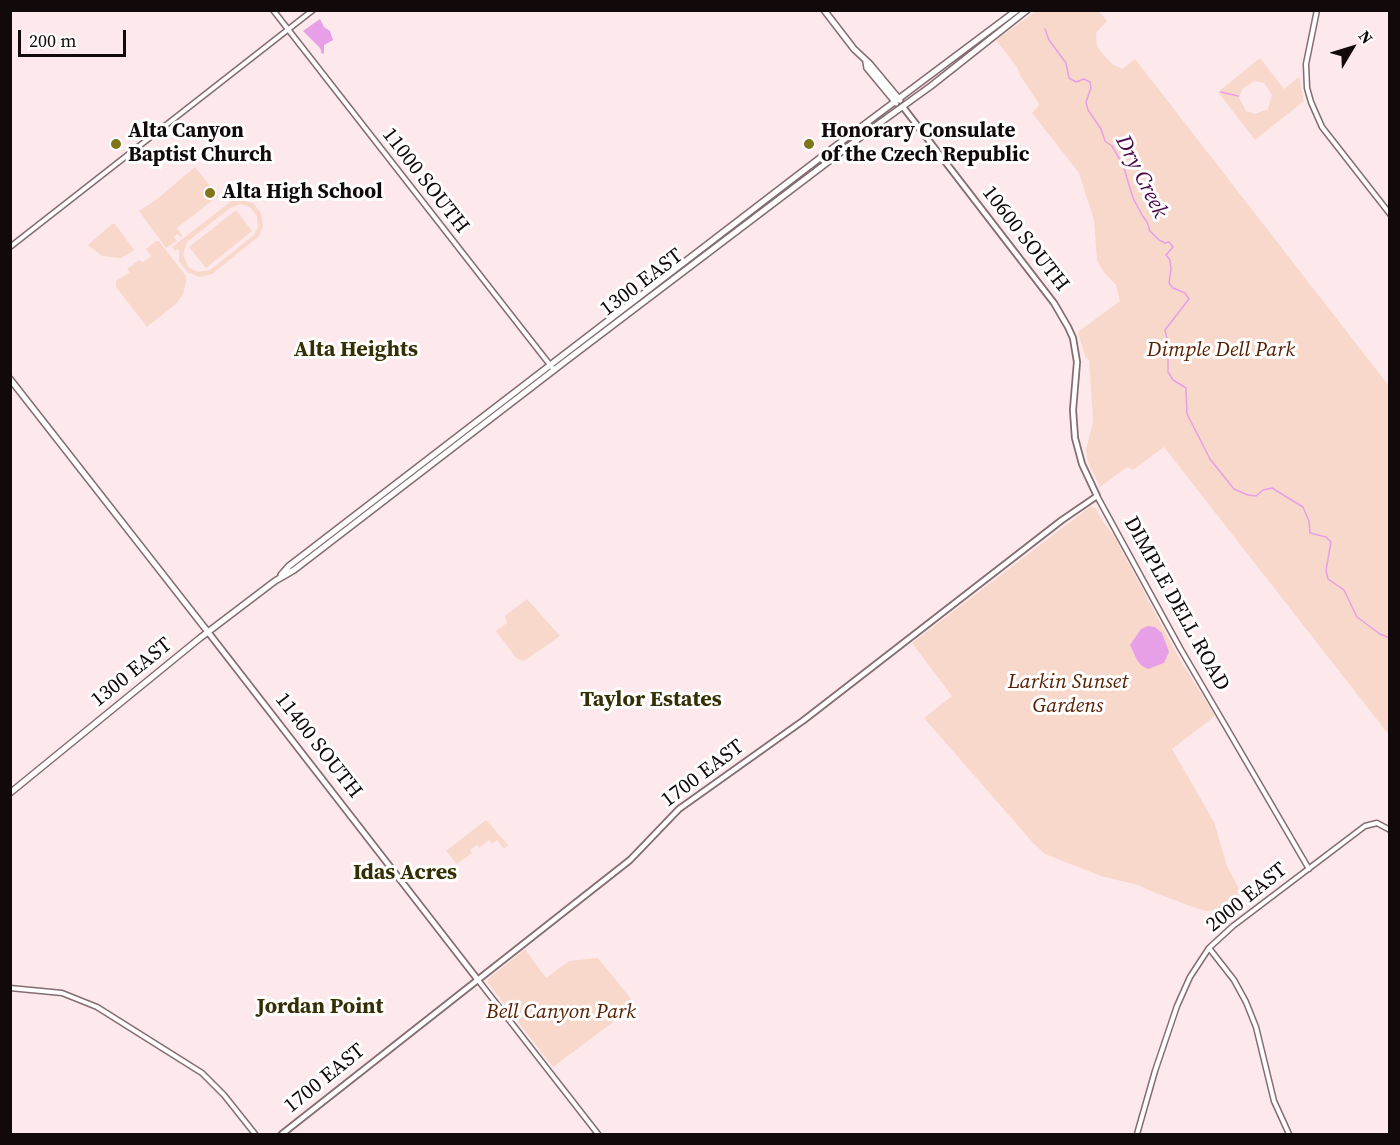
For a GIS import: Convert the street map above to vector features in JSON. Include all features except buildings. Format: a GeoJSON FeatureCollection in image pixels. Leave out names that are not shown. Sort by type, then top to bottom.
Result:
{"type":"FeatureCollection","features":[{"type":"Feature","properties":{"kind":"main road","name":"10600 SOUTH"},"geometry":{"type":"LineString","coordinates":[[824,10],[870,64],[1059,310],[1072,338]]}},
{"type":"Feature","properties":{"kind":"main road","name":"1300 EAST"},"geometry":{"type":"LineString","coordinates":[[10,793],[208,632],[276,581],[289,566],[1017,10]]}},
{"type":"Feature","properties":{"kind":"main road","name":"1300 EAST"},"geometry":{"type":"LineString","coordinates":[[551,368],[675,279],[1027,10]]}},
{"type":"Feature","properties":{"kind":"main road"},"geometry":{"type":"LineString","coordinates":[[675,279],[675,273],[699,251]]}},
{"type":"Feature","properties":{"kind":"main road","name":"DIMPLE DELL ROAD"},"geometry":{"type":"LineString","coordinates":[[1072,338],[1077,368],[1073,410],[1075,438],[1082,464],[1096,496]]}},
{"type":"Feature","properties":{"kind":"main road","name":"11400 SOUTH"},"geometry":{"type":"LineString","coordinates":[[10,379],[478,980]]}},
{"type":"Feature","properties":{"kind":"main road","name":"1700 EAST"},"geometry":{"type":"LineString","coordinates":[[282,1134],[630,860],[680,809],[804,720],[1096,496]]}},
{"type":"Feature","properties":{"kind":"street","name":"11000 SOUTH"},"geometry":{"type":"LineString","coordinates":[[273,10],[551,368]]}},
{"type":"Feature","properties":{"kind":"street"},"geometry":{"type":"LineString","coordinates":[[10,247],[313,10]]}},
{"type":"Feature","properties":{"kind":"street"},"geometry":{"type":"LineString","coordinates":[[1317,10],[1306,64],[1307,88],[1311,102],[1322,127],[1389,214]]}},
{"type":"Feature","properties":{"kind":"street","name":"DIMPLE DELL ROAD"},"geometry":{"type":"LineString","coordinates":[[1096,496],[1180,648],[1309,868]]}},
{"type":"Feature","properties":{"kind":"street","name":"2000 EAST"},"geometry":{"type":"LineString","coordinates":[[1137,1134],[1177,1006],[1190,977],[1209,948],[1233,926],[1365,826],[1370,823],[1380,824],[1389,830]]}},
{"type":"Feature","properties":{"kind":"street"},"geometry":{"type":"LineString","coordinates":[[1209,948],[1234,980],[1246,1002],[1256,1027],[1274,1101],[1289,1134]]}},
{"type":"Feature","properties":{"kind":"street","name":"11400 SOUTH"},"geometry":{"type":"LineString","coordinates":[[478,980],[598,1134]]}},
{"type":"Feature","properties":{"kind":"street"},"geometry":{"type":"LineString","coordinates":[[10,988],[62,993],[97,1007],[209,1078],[255,1134]]}},
{"type":"Feature","properties":{"kind":"green space","name":"Dimple Dell Park"},"geometry":{"type":"Polygon","coordinates":[[[1036,11],[1099,11],[1107,21],[1096,33],[1097,46],[1101,52],[1112,64],[1122,69],[1135,59],[1389,386],[1389,735],[1164,447],[1133,470],[1127,467],[1100,487],[1088,462],[1086,450],[1093,422],[1089,360],[1085,356],[1078,332],[1120,301],[1116,285],[1103,271],[1097,260],[1094,220],[1079,173],[1032,113],[1039,105],[1017,67],[996,40],[1036,11]]]}},
{"type":"Feature","properties":{"kind":"green space"},"geometry":{"type":"Polygon","coordinates":[[[1260,58],[1284,89],[1299,77],[1304,101],[1255,140],[1218,92],[1260,58]],[[1254,81],[1242,89],[1239,98],[1246,111],[1255,114],[1268,109],[1272,95],[1264,83],[1254,81]]]}},
{"type":"Feature","properties":{"kind":"green space"},"geometry":{"type":"Polygon","coordinates":[[[195,167],[218,196],[177,228],[182,238],[177,234],[174,237],[177,241],[166,248],[139,211],[195,167]]]}},
{"type":"Feature","properties":{"kind":"green space"},"geometry":{"type":"Polygon","coordinates":[[[242,193],[245,196],[241,200],[253,203],[261,213],[263,226],[259,236],[212,274],[200,277],[187,272],[179,261],[179,249],[175,251],[172,247],[242,193]],[[241,204],[230,208],[187,242],[183,255],[189,268],[198,272],[210,270],[254,235],[258,227],[257,216],[250,207],[241,204]]]}},
{"type":"Feature","properties":{"kind":"green space"},"geometry":{"type":"Polygon","coordinates":[[[236,210],[252,231],[206,268],[189,247],[236,210]]]}},
{"type":"Feature","properties":{"kind":"green space"},"geometry":{"type":"Polygon","coordinates":[[[112,224],[115,224],[134,250],[121,258],[102,256],[88,245],[112,224]]]}},
{"type":"Feature","properties":{"kind":"green space"},"geometry":{"type":"Polygon","coordinates":[[[159,241],[186,276],[186,282],[183,294],[177,303],[147,327],[116,287],[116,281],[130,272],[127,269],[139,260],[143,262],[151,256],[146,249],[159,241]]]}},
{"type":"Feature","properties":{"kind":"green space","name":"Larkin Sunset Gardens"},"geometry":{"type":"Polygon","coordinates":[[[1091,506],[1096,509],[1114,536],[1179,658],[1215,716],[1172,749],[1214,822],[1227,866],[1241,893],[1222,909],[1206,911],[1193,907],[1138,885],[1101,876],[1045,854],[924,718],[952,696],[912,643],[1091,506]]]}},
{"type":"Feature","properties":{"kind":"green space"},"geometry":{"type":"Polygon","coordinates":[[[527,599],[560,636],[524,661],[516,658],[496,631],[507,623],[505,616],[527,599]]]}},
{"type":"Feature","properties":{"kind":"green space"},"geometry":{"type":"Polygon","coordinates":[[[486,820],[508,845],[504,849],[497,840],[492,844],[489,840],[479,848],[477,845],[470,850],[472,853],[457,864],[446,851],[486,820]]]}},
{"type":"Feature","properties":{"kind":"green space","name":"Bell Canyon Park"},"geometry":{"type":"Polygon","coordinates":[[[525,949],[546,978],[569,961],[598,958],[636,1005],[553,1067],[488,983],[488,979],[525,949]]]}},
{"type":"Feature","properties":{"kind":"shaded area"},"geometry":{"type":"Polygon","coordinates":[[[320,19],[324,27],[330,31],[333,40],[324,45],[322,54],[320,48],[303,31],[320,19]]]}},
{"type":"Feature","properties":{"kind":"shaded area"},"geometry":{"type":"Polygon","coordinates":[[[1148,626],[1155,627],[1162,633],[1169,652],[1164,663],[1148,669],[1137,660],[1130,645],[1141,629],[1148,626]]]}},
{"type":"Feature","properties":{"kind":"waterway","name":"Dry Creek"},"geometry":{"type":"LineString","coordinates":[[1045,29],[1049,40],[1066,63],[1069,78],[1076,82],[1084,79],[1090,82],[1091,88],[1086,102],[1088,110],[1101,129],[1105,141],[1112,146],[1123,165],[1133,198],[1150,231],[1159,240],[1169,242],[1173,247],[1166,255],[1170,260],[1171,269],[1169,283],[1173,288],[1185,293],[1189,299],[1165,330],[1168,343],[1168,372],[1173,380],[1186,388],[1187,414],[1210,459],[1234,489],[1256,496],[1263,490],[1272,488],[1303,507],[1309,521],[1310,533],[1326,537],[1331,542],[1326,570],[1328,579],[1344,590],[1357,617],[1380,634],[1390,638]]}},
{"type":"Feature","properties":{"kind":"waterway"},"geometry":{"type":"LineString","coordinates":[[1221,92],[1238,96]]}},
{"type":"Feature","properties":{"kind":"place","name":"Alta Canyon Baptist Church"},"geometry":{"type":"Point","coordinates":[116,144]}},
{"type":"Feature","properties":{"kind":"place","name":"Honorary Consulate of the Czech Republic"},"geometry":{"type":"Point","coordinates":[809,144]}},
{"type":"Feature","properties":{"kind":"place","name":"Alta High School"},"geometry":{"type":"Point","coordinates":[210,193]}},
{"type":"Feature","properties":{"kind":"district","name":"Alta Heights"},"geometry":{"type":"Point","coordinates":[356,350]}},
{"type":"Feature","properties":{"kind":"district","name":"Taylor Estates"},"geometry":{"type":"Point","coordinates":[651,700]}},
{"type":"Feature","properties":{"kind":"district","name":"Idas Acres"},"geometry":{"type":"Point","coordinates":[405,873]}},
{"type":"Feature","properties":{"kind":"district","name":"Jordan Point"},"geometry":{"type":"Point","coordinates":[320,1007]}}]}
